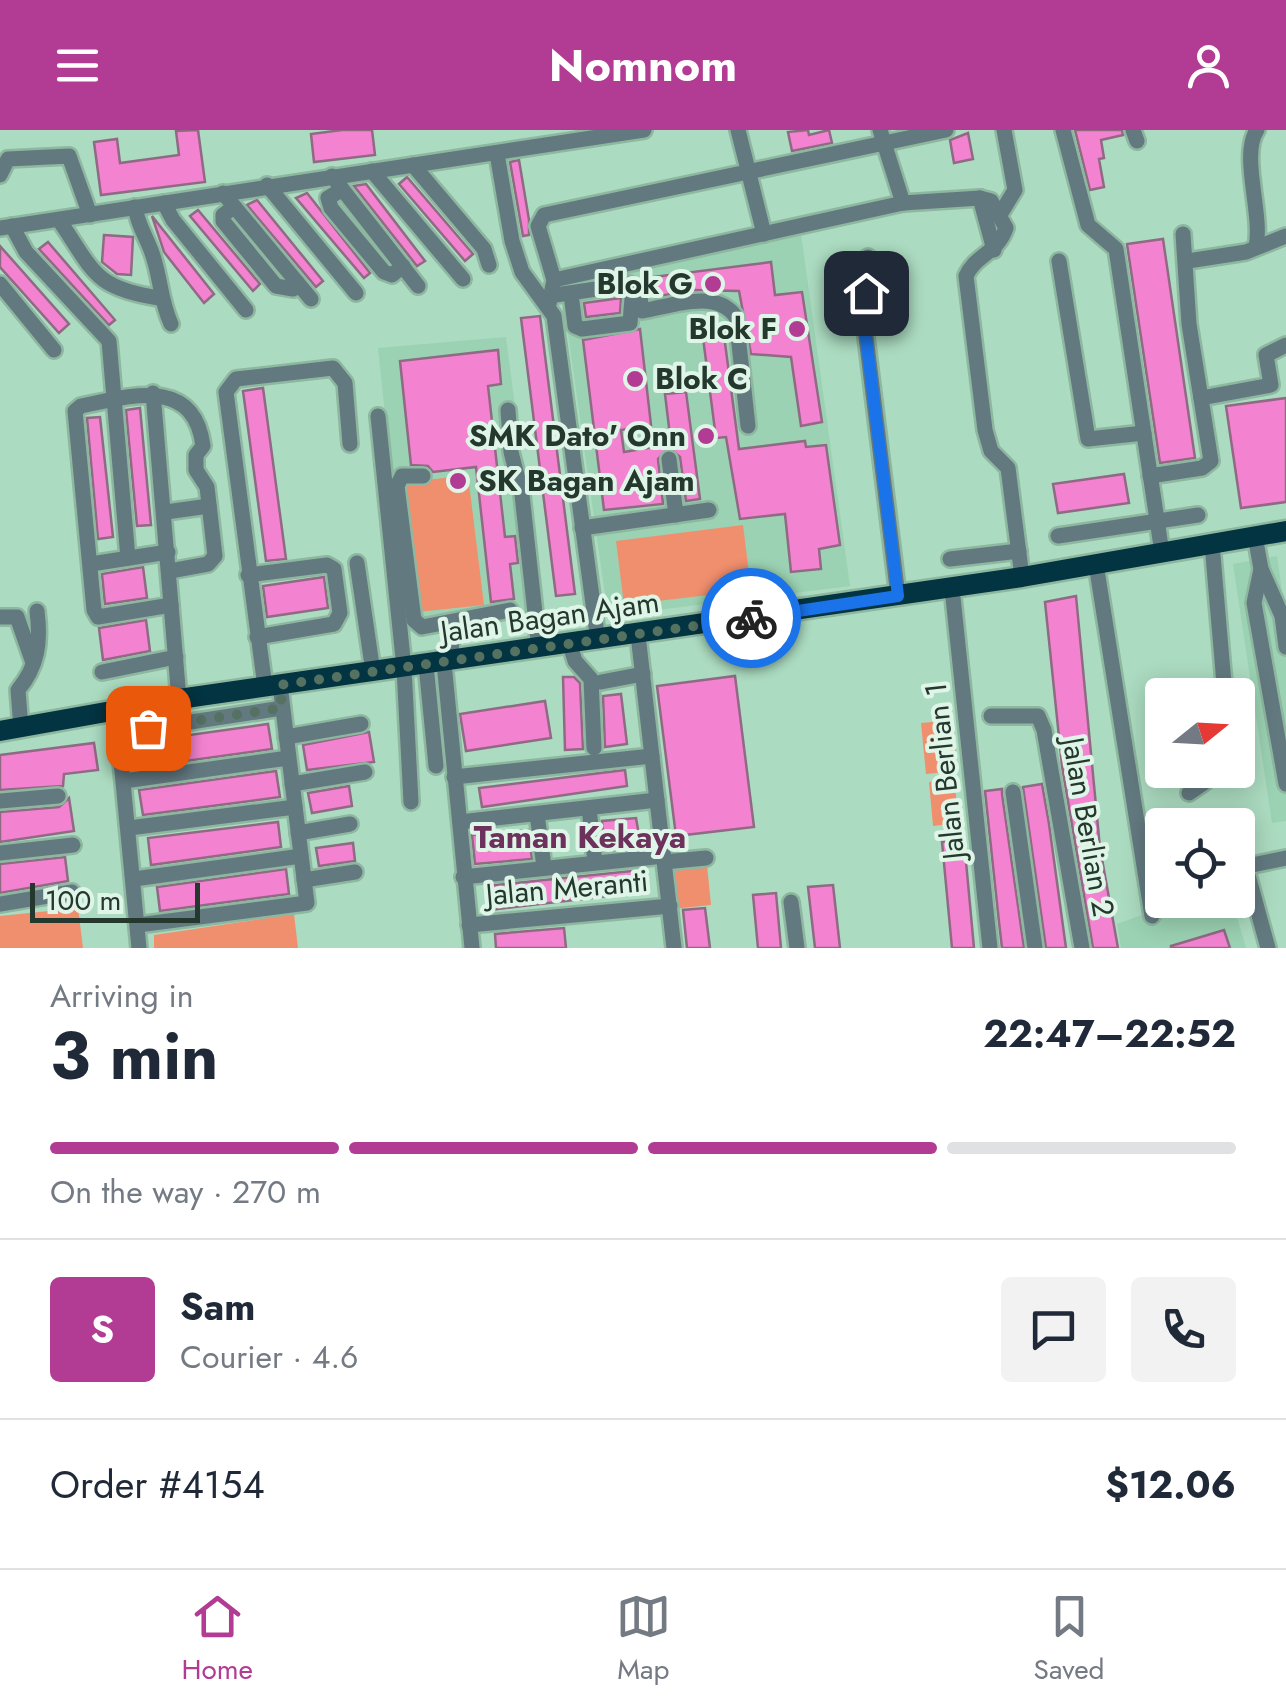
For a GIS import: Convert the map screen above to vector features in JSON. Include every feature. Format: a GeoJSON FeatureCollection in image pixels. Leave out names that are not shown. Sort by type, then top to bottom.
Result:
{"type":"FeatureCollection","features":[{"type":"Feature","properties":{"kind":"main road","name":"Jalan Bagan Ajam"},"geometry":{"type":"LineString","coordinates":[[11,729],[179,699],[952,588],[1286,532]]}},
{"type":"Feature","properties":{"kind":"street"},"geometry":{"type":"LineString","coordinates":[[6,227],[644,130]]}},
{"type":"Feature","properties":{"kind":"street"},"geometry":{"type":"LineString","coordinates":[[738,130],[764,234]]}},
{"type":"Feature","properties":{"kind":"street"},"geometry":{"type":"LineString","coordinates":[[598,641],[551,293],[538,226],[544,216],[746,173],[882,137],[946,130]]}},
{"type":"Feature","properties":{"kind":"street"},"geometry":{"type":"LineString","coordinates":[[1000,212],[1015,190],[1004,130]]}},
{"type":"Feature","properties":{"kind":"street"},"geometry":{"type":"LineString","coordinates":[[1063,130],[1088,225],[1116,249],[1162,553]]}},
{"type":"Feature","properties":{"kind":"street"},"geometry":{"type":"LineString","coordinates":[[1256,247],[1259,222],[1250,152],[1257,130]]}},
{"type":"Feature","properties":{"kind":"street"},"geometry":{"type":"LineString","coordinates":[[882,137],[903,204]]}},
{"type":"Feature","properties":{"kind":"street"},"geometry":{"type":"LineString","coordinates":[[497,154],[512,240],[522,272],[551,293],[571,294],[630,284],[639,290],[642,311],[711,300],[729,307],[736,317],[748,426]]}},
{"type":"Feature","properties":{"kind":"street"},"geometry":{"type":"LineString","coordinates":[[0,175],[8,158],[68,156],[90,215]]}},
{"type":"Feature","properties":{"kind":"street"},"geometry":{"type":"LineString","coordinates":[[413,165],[484,250],[489,266]]}},
{"type":"Feature","properties":{"kind":"street"},"geometry":{"type":"LineString","coordinates":[[372,171],[463,279]]}},
{"type":"Feature","properties":{"kind":"street"},"geometry":{"type":"LineString","coordinates":[[332,176],[418,286]]}},
{"type":"Feature","properties":{"kind":"street"},"geometry":{"type":"LineString","coordinates":[[267,186],[356,293]]}},
{"type":"Feature","properties":{"kind":"street"},"geometry":{"type":"LineString","coordinates":[[223,193],[311,299]]}},
{"type":"Feature","properties":{"kind":"street"},"geometry":{"type":"LineString","coordinates":[[551,293],[764,234],[903,204],[980,198],[991,201],[1006,228],[997,247],[972,263],[966,276],[986,430],[991,451],[1008,468],[1022,577]]}},
{"type":"Feature","properties":{"kind":"street"},"geometry":{"type":"LineString","coordinates":[[980,198],[997,247]]}},
{"type":"Feature","properties":{"kind":"street"},"geometry":{"type":"LineString","coordinates":[[164,202],[173,220],[246,310]]}},
{"type":"Feature","properties":{"kind":"street"},"geometry":{"type":"LineString","coordinates":[[135,207],[138,229],[160,278],[159,298],[171,324]]}},
{"type":"Feature","properties":{"kind":"street"},"geometry":{"type":"LineString","coordinates":[[59,220],[96,276],[122,293],[159,298]]}},
{"type":"Feature","properties":{"kind":"street"},"geometry":{"type":"LineString","coordinates":[[6,227],[109,341],[128,558]]}},
{"type":"Feature","properties":{"kind":"street"},"geometry":{"type":"LineString","coordinates":[[1150,476],[1208,466],[1189,324],[1188,260],[1183,234]]}},
{"type":"Feature","properties":{"kind":"street"},"geometry":{"type":"LineString","coordinates":[[1188,260],[1246,252],[1286,236]]}},
{"type":"Feature","properties":{"kind":"street"},"geometry":{"type":"LineString","coordinates":[[868,257],[865,329],[898,596]]}},
{"type":"Feature","properties":{"kind":"street"},"geometry":{"type":"LineString","coordinates":[[1059,261],[1088,438],[1144,433]]}},
{"type":"Feature","properties":{"kind":"street"},"geometry":{"type":"LineString","coordinates":[[0,284],[54,350]]}},
{"type":"Feature","properties":{"kind":"street"},"geometry":{"type":"LineString","coordinates":[[571,294],[576,326],[630,324],[634,316],[630,284]]}},
{"type":"Feature","properties":{"kind":"street"},"geometry":{"type":"LineString","coordinates":[[1201,398],[1271,385],[1266,356],[1286,345]]}},
{"type":"Feature","properties":{"kind":"street"},"geometry":{"type":"LineString","coordinates":[[138,925],[307,903],[282,708],[257,637],[228,385],[236,379],[333,368],[345,383],[350,444]]}},
{"type":"Feature","properties":{"kind":"street"},"geometry":{"type":"LineString","coordinates":[[152,393],[166,512],[179,699]]}},
{"type":"Feature","properties":{"kind":"street"},"geometry":{"type":"LineString","coordinates":[[170,571],[208,564],[215,556],[205,480],[196,470],[196,455],[203,446],[200,424],[182,406],[152,393],[81,406],[75,411],[98,617],[171,604]]}},
{"type":"Feature","properties":{"kind":"street"},"geometry":{"type":"LineString","coordinates":[[508,410],[539,649]]}},
{"type":"Feature","properties":{"kind":"street"},"geometry":{"type":"LineString","coordinates":[[378,416],[404,668],[411,802]]}},
{"type":"Feature","properties":{"kind":"street"},"geometry":{"type":"LineString","coordinates":[[669,458],[676,514]]}},
{"type":"Feature","properties":{"kind":"street"},"geometry":{"type":"LineString","coordinates":[[423,476],[402,476],[397,486],[414,620],[422,627],[510,610]]}},
{"type":"Feature","properties":{"kind":"street"},"geometry":{"type":"LineString","coordinates":[[166,512],[210,506]]}},
{"type":"Feature","properties":{"kind":"street"},"geometry":{"type":"LineString","coordinates":[[582,528],[709,510]]}},
{"type":"Feature","properties":{"kind":"street"},"geometry":{"type":"LineString","coordinates":[[1058,536],[1198,515]]}},
{"type":"Feature","properties":{"kind":"street"},"geometry":{"type":"LineString","coordinates":[[1255,536],[1262,569],[1282,616],[1286,647]]}},
{"type":"Feature","properties":{"kind":"street"},"geometry":{"type":"LineString","coordinates":[[1212,544],[1224,678]]}},
{"type":"Feature","properties":{"kind":"street"},"geometry":{"type":"LineString","coordinates":[[307,547],[311,566]]}},
{"type":"Feature","properties":{"kind":"street"},"geometry":{"type":"LineString","coordinates":[[950,559],[1019,551]]}},
{"type":"Feature","properties":{"kind":"street"},"geometry":{"type":"LineString","coordinates":[[90,564],[168,552]]}},
{"type":"Feature","properties":{"kind":"street"},"geometry":{"type":"LineString","coordinates":[[357,563],[373,672]]}},
{"type":"Feature","properties":{"kind":"street"},"geometry":{"type":"LineString","coordinates":[[1096,564],[1145,870]]}},
{"type":"Feature","properties":{"kind":"street"},"geometry":{"type":"LineString","coordinates":[[248,574],[311,566],[334,569],[340,613],[334,624],[257,637]]}},
{"type":"Feature","properties":{"kind":"street"},"geometry":{"type":"LineString","coordinates":[[1262,569],[1254,603],[1286,784]]}},
{"type":"Feature","properties":{"kind":"street","name":"Jalan Berlian 1"},"geometry":{"type":"LineString","coordinates":[[952,588],[990,948]]}},
{"type":"Feature","properties":{"kind":"street"},"geometry":{"type":"LineString","coordinates":[[11,729],[18,690],[30,675],[32,660],[41,645],[37,611]]}},
{"type":"Feature","properties":{"kind":"street"},"geometry":{"type":"LineString","coordinates":[[0,617],[17,617],[32,660]]}},
{"type":"Feature","properties":{"kind":"street"},"geometry":{"type":"LineString","coordinates":[[436,766],[441,663],[449,624]]}},
{"type":"Feature","properties":{"kind":"street"},"geometry":{"type":"LineString","coordinates":[[638,635],[674,948]]}},
{"type":"Feature","properties":{"kind":"street"},"geometry":{"type":"LineString","coordinates":[[570,645],[575,661],[591,679],[594,748]]}},
{"type":"Feature","properties":{"kind":"street"},"geometry":{"type":"LineString","coordinates":[[102,672],[176,657]]}},
{"type":"Feature","properties":{"kind":"street"},"geometry":{"type":"LineString","coordinates":[[441,663],[472,948]]}},
{"type":"Feature","properties":{"kind":"street"},"geometry":{"type":"LineString","coordinates":[[601,682],[643,674]]}},
{"type":"Feature","properties":{"kind":"street"},"geometry":{"type":"LineString","coordinates":[[119,733],[282,708]]}},
{"type":"Feature","properties":{"kind":"street"},"geometry":{"type":"LineString","coordinates":[[116,710],[140,948]]}},
{"type":"Feature","properties":{"kind":"street","name":"Jalan Berlian 2"},"geometry":{"type":"LineString","coordinates":[[991,716],[1038,716],[1082,948]]}},
{"type":"Feature","properties":{"kind":"street"},"geometry":{"type":"LineString","coordinates":[[286,737],[361,724]]}},
{"type":"Feature","properties":{"kind":"street"},"geometry":{"type":"LineString","coordinates":[[454,777],[652,756]]}},
{"type":"Feature","properties":{"kind":"street"},"geometry":{"type":"LineString","coordinates":[[124,780],[288,758]]}},
{"type":"Feature","properties":{"kind":"street"},"geometry":{"type":"LineString","coordinates":[[292,784],[365,772]]}},
{"type":"Feature","properties":{"kind":"street"},"geometry":{"type":"LineString","coordinates":[[1188,793],[1196,788]]}},
{"type":"Feature","properties":{"kind":"street"},"geometry":{"type":"LineString","coordinates":[[1012,792],[1035,948]]}},
{"type":"Feature","properties":{"kind":"street"},"geometry":{"type":"LineString","coordinates":[[0,801],[58,796]]}},
{"type":"Feature","properties":{"kind":"street"},"geometry":{"type":"LineString","coordinates":[[460,822],[657,800]]}},
{"type":"Feature","properties":{"kind":"street"},"geometry":{"type":"LineString","coordinates":[[129,828],[295,807]]}},
{"type":"Feature","properties":{"kind":"street"},"geometry":{"type":"LineString","coordinates":[[590,808],[595,862]]}},
{"type":"Feature","properties":{"kind":"street"},"geometry":{"type":"LineString","coordinates":[[537,814],[544,867]]}},
{"type":"Feature","properties":{"kind":"street"},"geometry":{"type":"LineString","coordinates":[[298,832],[350,824]]}},
{"type":"Feature","properties":{"kind":"street"},"geometry":{"type":"LineString","coordinates":[[0,853],[72,845]]}},
{"type":"Feature","properties":{"kind":"street"},"geometry":{"type":"LineString","coordinates":[[134,880],[301,856]]}},
{"type":"Feature","properties":{"kind":"street"},"geometry":{"type":"LineString","coordinates":[[464,877],[595,862],[706,858]]}},
{"type":"Feature","properties":{"kind":"street"},"geometry":{"type":"LineString","coordinates":[[1255,865],[1286,858]]}},
{"type":"Feature","properties":{"kind":"street"},"geometry":{"type":"LineString","coordinates":[[304,880],[355,872]]}},
{"type":"Feature","properties":{"kind":"street"},"geometry":{"type":"LineString","coordinates":[[0,904],[72,892]]}},
{"type":"Feature","properties":{"kind":"street"},"geometry":{"type":"LineString","coordinates":[[791,902],[797,948]]}},
{"type":"Feature","properties":{"kind":"street","name":"Jalan Meranti"},"geometry":{"type":"LineString","coordinates":[[469,925],[670,906]]}},
{"type":"Feature","properties":{"kind":"street"},"geometry":{"type":"LineString","coordinates":[[1255,908],[1268,948]]}},
{"type":"Feature","properties":{"kind":"shaded area","name":"SMK Dato' Onn"},"geometry":{"type":"Polygon","coordinates":[[[801,234],[850,586],[608,616],[561,285],[801,234]]]}},
{"type":"Feature","properties":{"kind":"shaded area","name":"SK Bagan Ajam"},"geometry":{"type":"Polygon","coordinates":[[[506,337],[542,615],[408,632],[378,348],[506,337]]]}},
{"type":"Feature","properties":{"kind":"shaded area"},"geometry":{"type":"Polygon","coordinates":[[[468,475],[484,605],[418,612],[403,483],[468,475]]]}},
{"type":"Feature","properties":{"kind":"shaded area"},"geometry":{"type":"Polygon","coordinates":[[[743,525],[751,590],[624,605],[616,541],[743,525]]]}},
{"type":"Feature","properties":{"kind":"shaded area"},"geometry":{"type":"Polygon","coordinates":[[[1277,556],[1286,619],[1286,821],[1272,823],[1255,710],[1255,678],[1250,678],[1233,564],[1277,556]]]}},
{"type":"Feature","properties":{"kind":"shaded area"},"geometry":{"type":"Polygon","coordinates":[[[953,720],[958,771],[926,774],[921,723],[953,720]]]}},
{"type":"Feature","properties":{"kind":"shaded area"},"geometry":{"type":"Polygon","coordinates":[[[954,779],[959,823],[933,826],[929,782],[954,779]]]}},
{"type":"Feature","properties":{"kind":"shaded area"},"geometry":{"type":"Polygon","coordinates":[[[707,865],[711,905],[673,909],[669,869],[707,865]]]}},
{"type":"Feature","properties":{"kind":"shaded area"},"geometry":{"type":"Polygon","coordinates":[[[78,908],[83,948],[0,948],[0,916],[78,908]]]}},
{"type":"Feature","properties":{"kind":"shaded area"},"geometry":{"type":"Polygon","coordinates":[[[294,914],[298,948],[154,948],[154,935],[294,914]]]}},
{"type":"Feature","properties":{"kind":"shaded area"},"geometry":{"type":"Polygon","coordinates":[[[1145,914],[1145,918],[1237,918],[1246,948],[1121,948],[1117,924],[1145,914]]]}},
{"type":"Feature","properties":{"kind":"building"},"geometry":{"type":"Polygon","coordinates":[[[198,130],[205,182],[101,195],[94,142],[117,139],[120,163],[179,155],[176,131],[198,130]]]}},
{"type":"Feature","properties":{"kind":"building"},"geometry":{"type":"Polygon","coordinates":[[[372,130],[375,155],[314,162],[311,134],[372,130]]]}},
{"type":"Feature","properties":{"kind":"building"},"geometry":{"type":"Polygon","coordinates":[[[808,130],[809,135],[829,130],[832,143],[792,151],[788,132],[808,130]]]}},
{"type":"Feature","properties":{"kind":"building"},"geometry":{"type":"Polygon","coordinates":[[[1075,130],[1122,130],[1123,135],[1101,140],[1104,158],[1099,159],[1104,187],[1090,190],[1075,130]]]}},
{"type":"Feature","properties":{"kind":"building"},"geometry":{"type":"Polygon","coordinates":[[[968,133],[973,159],[954,163],[950,140],[968,133]]]}},
{"type":"Feature","properties":{"kind":"building"},"geometry":{"type":"Polygon","coordinates":[[[519,160],[529,220],[529,235],[523,236],[510,162],[519,160]]]}},
{"type":"Feature","properties":{"kind":"building"},"geometry":{"type":"Polygon","coordinates":[[[407,177],[473,254],[465,261],[399,184],[407,177]]]}},
{"type":"Feature","properties":{"kind":"building"},"geometry":{"type":"Polygon","coordinates":[[[366,184],[425,261],[417,266],[354,186],[366,184]]]}},
{"type":"Feature","properties":{"kind":"building"},"geometry":{"type":"Polygon","coordinates":[[[307,193],[370,273],[364,278],[296,198],[307,193]]]}},
{"type":"Feature","properties":{"kind":"building"},"geometry":{"type":"Polygon","coordinates":[[[257,200],[323,281],[316,287],[247,205],[257,200]]]}},
{"type":"Feature","properties":{"kind":"building"},"geometry":{"type":"Polygon","coordinates":[[[198,210],[260,284],[253,291],[190,216],[198,210]]]}},
{"type":"Feature","properties":{"kind":"building"},"geometry":{"type":"Polygon","coordinates":[[[152,216],[214,294],[204,303],[164,252],[152,216]]]}},
{"type":"Feature","properties":{"kind":"building"},"geometry":{"type":"Polygon","coordinates":[[[104,235],[133,237],[131,275],[117,274],[102,262],[104,235]]]}},
{"type":"Feature","properties":{"kind":"building"},"geometry":{"type":"Polygon","coordinates":[[[1163,239],[1195,458],[1160,463],[1127,244],[1163,239]]]}},
{"type":"Feature","properties":{"kind":"building"},"geometry":{"type":"Polygon","coordinates":[[[48,242],[115,320],[109,325],[39,249],[48,242]]]}},
{"type":"Feature","properties":{"kind":"building"},"geometry":{"type":"Polygon","coordinates":[[[0,246],[69,324],[59,333],[0,267],[0,246]]]}},
{"type":"Feature","properties":{"kind":"building"},"geometry":{"type":"Polygon","coordinates":[[[771,262],[775,295],[802,292],[822,422],[801,426],[791,357],[751,354],[739,291],[692,290],[655,297],[653,277],[771,262]]]}},
{"type":"Feature","properties":{"kind":"building"},"geometry":{"type":"Polygon","coordinates":[[[621,298],[620,313],[586,317],[584,303],[621,298]]]}},
{"type":"Feature","properties":{"kind":"building"},"geometry":{"type":"Polygon","coordinates":[[[540,316],[575,594],[556,596],[521,318],[540,316]]]}},
{"type":"Feature","properties":{"kind":"building"},"geometry":{"type":"Polygon","coordinates":[[[723,328],[739,449],[805,441],[806,447],[826,445],[840,545],[819,549],[821,569],[791,572],[785,514],[740,519],[726,437],[716,438],[702,330],[723,328]]]}},
{"type":"Feature","properties":{"kind":"building"},"geometry":{"type":"Polygon","coordinates":[[[640,329],[651,425],[621,430],[624,452],[671,444],[665,394],[686,392],[700,499],[686,501],[680,457],[669,448],[658,459],[663,504],[604,510],[583,340],[640,329]]]}},
{"type":"Feature","properties":{"kind":"building"},"geometry":{"type":"Polygon","coordinates":[[[498,350],[501,384],[488,386],[505,537],[515,536],[518,563],[510,564],[514,599],[491,602],[476,467],[433,472],[428,466],[411,465],[400,361],[498,350]]]}},
{"type":"Feature","properties":{"kind":"building"},"geometry":{"type":"Polygon","coordinates":[[[263,388],[286,559],[266,561],[243,391],[263,388]]]}},
{"type":"Feature","properties":{"kind":"building"},"geometry":{"type":"Polygon","coordinates":[[[1286,398],[1286,502],[1241,508],[1226,406],[1286,398]]]}},
{"type":"Feature","properties":{"kind":"building"},"geometry":{"type":"Polygon","coordinates":[[[140,408],[151,525],[137,526],[126,410],[140,408]]]}},
{"type":"Feature","properties":{"kind":"building"},"geometry":{"type":"Polygon","coordinates":[[[100,417],[113,537],[98,539],[87,418],[100,417]]]}},
{"type":"Feature","properties":{"kind":"building"},"geometry":{"type":"Polygon","coordinates":[[[1124,474],[1129,503],[1058,513],[1053,484],[1124,474]]]}},
{"type":"Feature","properties":{"kind":"building"},"geometry":{"type":"Polygon","coordinates":[[[143,567],[147,598],[105,604],[102,574],[143,567]]]}},
{"type":"Feature","properties":{"kind":"building"},"geometry":{"type":"Polygon","coordinates":[[[324,577],[328,608],[267,617],[263,586],[324,577]]]}},
{"type":"Feature","properties":{"kind":"building"},"geometry":{"type":"Polygon","coordinates":[[[1076,596],[1100,848],[1118,948],[1093,948],[1062,766],[1045,602],[1076,596]]]}},
{"type":"Feature","properties":{"kind":"building"},"geometry":{"type":"Polygon","coordinates":[[[146,620],[150,651],[103,660],[99,628],[146,620]]]}},
{"type":"Feature","properties":{"kind":"building"},"geometry":{"type":"Polygon","coordinates":[[[735,676],[754,827],[676,836],[657,686],[735,676]]]}},
{"type":"Feature","properties":{"kind":"building"},"geometry":{"type":"Polygon","coordinates":[[[563,677],[574,677],[580,683],[583,749],[565,750],[563,677]]]}},
{"type":"Feature","properties":{"kind":"building"},"geometry":{"type":"Polygon","coordinates":[[[621,694],[627,744],[605,747],[603,696],[621,694]]]}},
{"type":"Feature","properties":{"kind":"building"},"geometry":{"type":"Polygon","coordinates":[[[545,701],[551,738],[466,751],[460,714],[545,701]]]}},
{"type":"Feature","properties":{"kind":"building"},"geometry":{"type":"Polygon","coordinates":[[[268,724],[272,749],[135,768],[132,743],[268,724]]]}},
{"type":"Feature","properties":{"kind":"building"},"geometry":{"type":"Polygon","coordinates":[[[369,732],[374,762],[307,770],[303,745],[369,732]]]}},
{"type":"Feature","properties":{"kind":"building"},"geometry":{"type":"Polygon","coordinates":[[[94,743],[98,770],[64,774],[63,786],[0,790],[0,755],[94,743]]]}},
{"type":"Feature","properties":{"kind":"building"},"geometry":{"type":"Polygon","coordinates":[[[625,770],[627,786],[482,807],[479,788],[625,770]]]}},
{"type":"Feature","properties":{"kind":"building"},"geometry":{"type":"Polygon","coordinates":[[[276,771],[280,797],[143,815],[139,790],[276,771]]]}},
{"type":"Feature","properties":{"kind":"building"},"geometry":{"type":"Polygon","coordinates":[[[1042,784],[1066,948],[1046,948],[1023,787],[1042,784]]]}},
{"type":"Feature","properties":{"kind":"building"},"geometry":{"type":"Polygon","coordinates":[[[349,786],[352,806],[312,813],[308,793],[349,786]]]}},
{"type":"Feature","properties":{"kind":"building"},"geometry":{"type":"Polygon","coordinates":[[[1002,789],[1024,948],[1002,948],[985,791],[1002,789]]]}},
{"type":"Feature","properties":{"kind":"building"},"geometry":{"type":"Polygon","coordinates":[[[69,798],[74,831],[0,842],[0,812],[59,807],[69,798]]]}},
{"type":"Feature","properties":{"kind":"building"},"geometry":{"type":"Polygon","coordinates":[[[636,818],[641,847],[605,851],[602,821],[636,818]]]}},
{"type":"Feature","properties":{"kind":"building"},"geometry":{"type":"Polygon","coordinates":[[[278,822],[281,847],[151,865],[148,838],[278,822]]]}},
{"type":"Feature","properties":{"kind":"building"},"geometry":{"type":"Polygon","coordinates":[[[528,830],[532,859],[475,864],[472,835],[528,830]]]}},
{"type":"Feature","properties":{"kind":"building"},"geometry":{"type":"Polygon","coordinates":[[[964,840],[974,948],[952,948],[942,842],[964,840]]]}},
{"type":"Feature","properties":{"kind":"building"},"geometry":{"type":"Polygon","coordinates":[[[353,843],[355,861],[319,866],[316,848],[353,843]]]}},
{"type":"Feature","properties":{"kind":"building"},"geometry":{"type":"Polygon","coordinates":[[[65,857],[68,881],[0,893],[0,864],[65,857]]]}},
{"type":"Feature","properties":{"kind":"building"},"geometry":{"type":"Polygon","coordinates":[[[286,869],[289,894],[160,911],[157,887],[286,869]]]}},
{"type":"Feature","properties":{"kind":"building"},"geometry":{"type":"Polygon","coordinates":[[[641,870],[643,892],[489,910],[486,886],[641,870]]]}},
{"type":"Feature","properties":{"kind":"building"},"geometry":{"type":"Polygon","coordinates":[[[833,885],[840,948],[815,948],[808,887],[833,885]]]}},
{"type":"Feature","properties":{"kind":"building"},"geometry":{"type":"Polygon","coordinates":[[[776,893],[781,948],[758,948],[753,895],[776,893]]]}},
{"type":"Feature","properties":{"kind":"building"},"geometry":{"type":"Polygon","coordinates":[[[705,908],[710,948],[687,948],[683,910],[705,908]]]}},
{"type":"Feature","properties":{"kind":"building"},"geometry":{"type":"Polygon","coordinates":[[[564,928],[566,948],[496,948],[495,934],[564,928]]]}},
{"type":"Feature","properties":{"kind":"building"},"geometry":{"type":"Polygon","coordinates":[[[1224,930],[1230,948],[1171,948],[1171,946],[1224,930]]]}},
{"type":"Feature","properties":{"kind":"way so far"},"geometry":{"type":"LineString","coordinates":[[148,728],[282,708],[280,685],[751,618]]}},
{"type":"Feature","properties":{"kind":"place","name":"Blok G"},"geometry":{"type":"Point","coordinates":[713,284]}},
{"type":"Feature","properties":{"kind":"place","name":"Blok F"},"geometry":{"type":"Point","coordinates":[797,329]}},
{"type":"Feature","properties":{"kind":"place","name":"Blok C"},"geometry":{"type":"Point","coordinates":[635,379]}},
{"type":"Feature","properties":{"kind":"place","name":"SMK Dato' Onn"},"geometry":{"type":"Point","coordinates":[706,436]}},
{"type":"Feature","properties":{"kind":"place","name":"SK Bagan Ajam"},"geometry":{"type":"Point","coordinates":[458,481]}},
{"type":"Feature","properties":{"kind":"district","name":"Taman Kekaya"},"geometry":{"type":"Point","coordinates":[580,837]}},
{"type":"Feature","properties":{"kind":"route"},"geometry":{"type":"LineString","coordinates":[[751,618],[898,596],[865,329],[866,293]]}}]}
